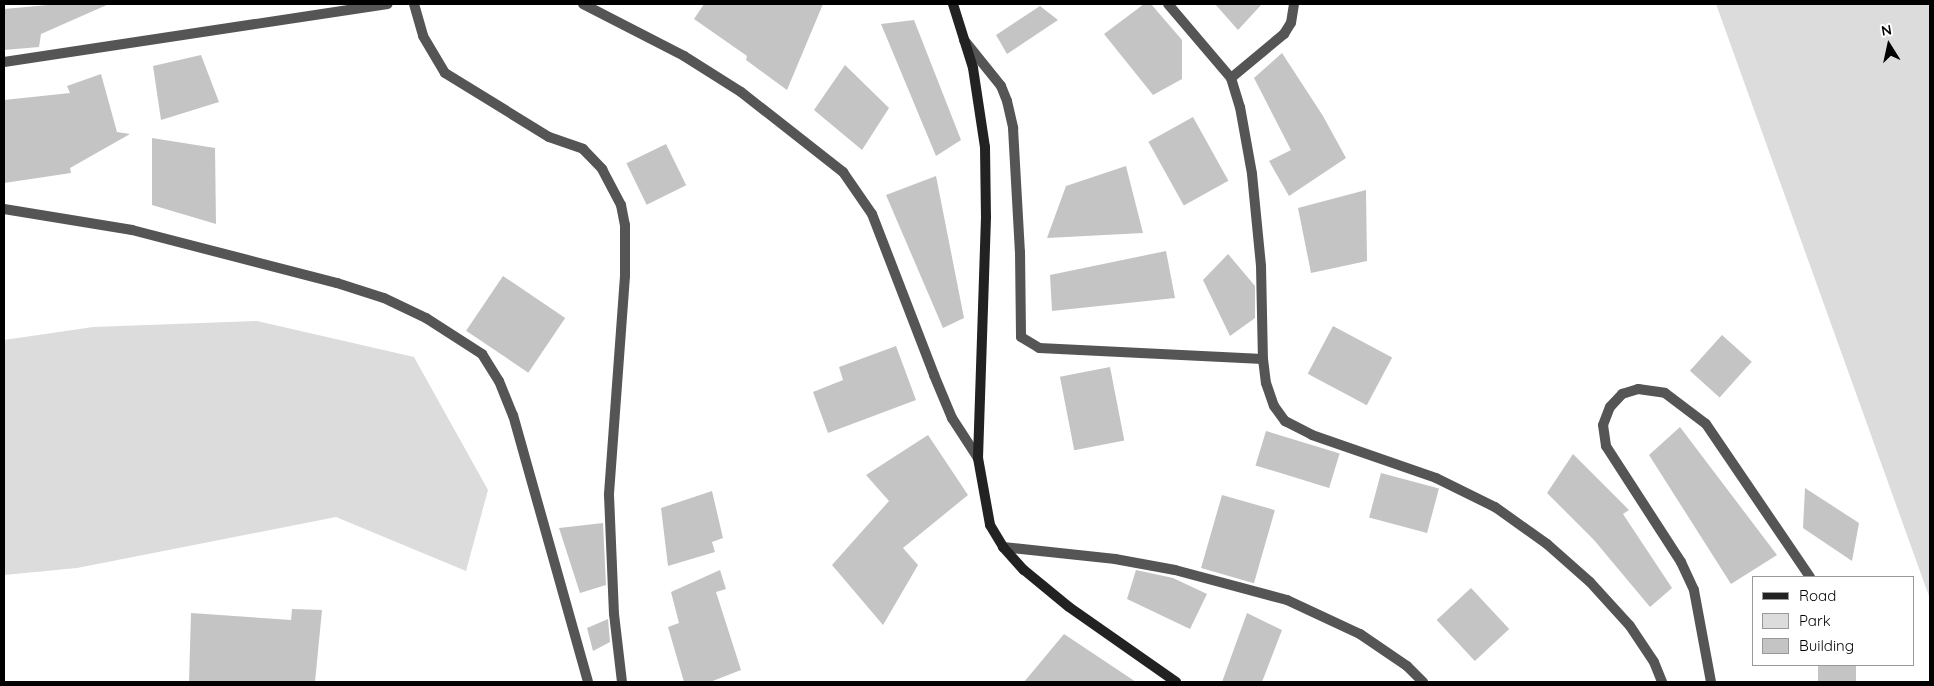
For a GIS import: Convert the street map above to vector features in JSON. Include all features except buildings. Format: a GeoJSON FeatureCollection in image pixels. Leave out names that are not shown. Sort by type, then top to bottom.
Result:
{"type":"FeatureCollection","features":[{"type":"Feature","properties":{"kind":"street"},"geometry":{"type":"LineString","coordinates":[[4,62],[388,4]]}},
{"type":"Feature","properties":{"kind":"street"},"geometry":{"type":"LineString","coordinates":[[414,4],[423,36],[445,73],[549,137],[582,149],[602,169],[621,205],[625,224],[625,276],[608,495],[614,614],[622,682]]}},
{"type":"Feature","properties":{"kind":"street"},"geometry":{"type":"LineString","coordinates":[[582,4],[684,56],[742,92],[843,172],[872,214],[952,418],[978,458]]}},
{"type":"Feature","properties":{"kind":"street"},"geometry":{"type":"LineString","coordinates":[[953,4],[973,68],[986,147],[986,217],[978,458],[990,525],[1003,548],[1024,570],[1069,607],[1176,682]]}},
{"type":"Feature","properties":{"kind":"street"},"geometry":{"type":"LineString","coordinates":[[1168,4],[1231,78],[1240,106],[1252,174],[1261,266],[1263,359],[1274,406],[1285,421],[1312,435],[1444,482],[1495,507],[1547,544],[1590,582],[1630,626],[1654,662],[1662,682]]}},
{"type":"Feature","properties":{"kind":"street"},"geometry":{"type":"LineString","coordinates":[[1231,78],[1284,34],[1290,23],[1294,4]]}},
{"type":"Feature","properties":{"kind":"street"},"geometry":{"type":"LineString","coordinates":[[964,40],[1001,86],[1008,101],[1013,128],[1020,252],[1021,338],[1039,348],[1263,359]]}},
{"type":"Feature","properties":{"kind":"street"},"geometry":{"type":"LineString","coordinates":[[4,209],[132,230],[336,283],[384,298],[426,318],[482,354],[499,381],[513,415],[588,682]]}},
{"type":"Feature","properties":{"kind":"street"},"geometry":{"type":"LineString","coordinates":[[1711,682],[1694,590],[1680,562],[1606,446],[1603,425],[1610,407],[1622,394],[1638,389],[1665,393],[1706,424],[1809,576]]}},
{"type":"Feature","properties":{"kind":"street"},"geometry":{"type":"LineString","coordinates":[[1003,548],[1115,559],[1175,570],[1287,600],[1360,634],[1408,666],[1423,682]]}},
{"type":"Feature","properties":{"kind":"green space"},"geometry":{"type":"Polygon","coordinates":[[[1716,4],[1930,4],[1930,599],[1716,4]]]}},
{"type":"Feature","properties":{"kind":"green space"},"geometry":{"type":"Polygon","coordinates":[[[257,321],[414,357],[488,490],[466,571],[336,517],[77,568],[4,575],[4,340],[93,327],[257,321]]]}}]}
